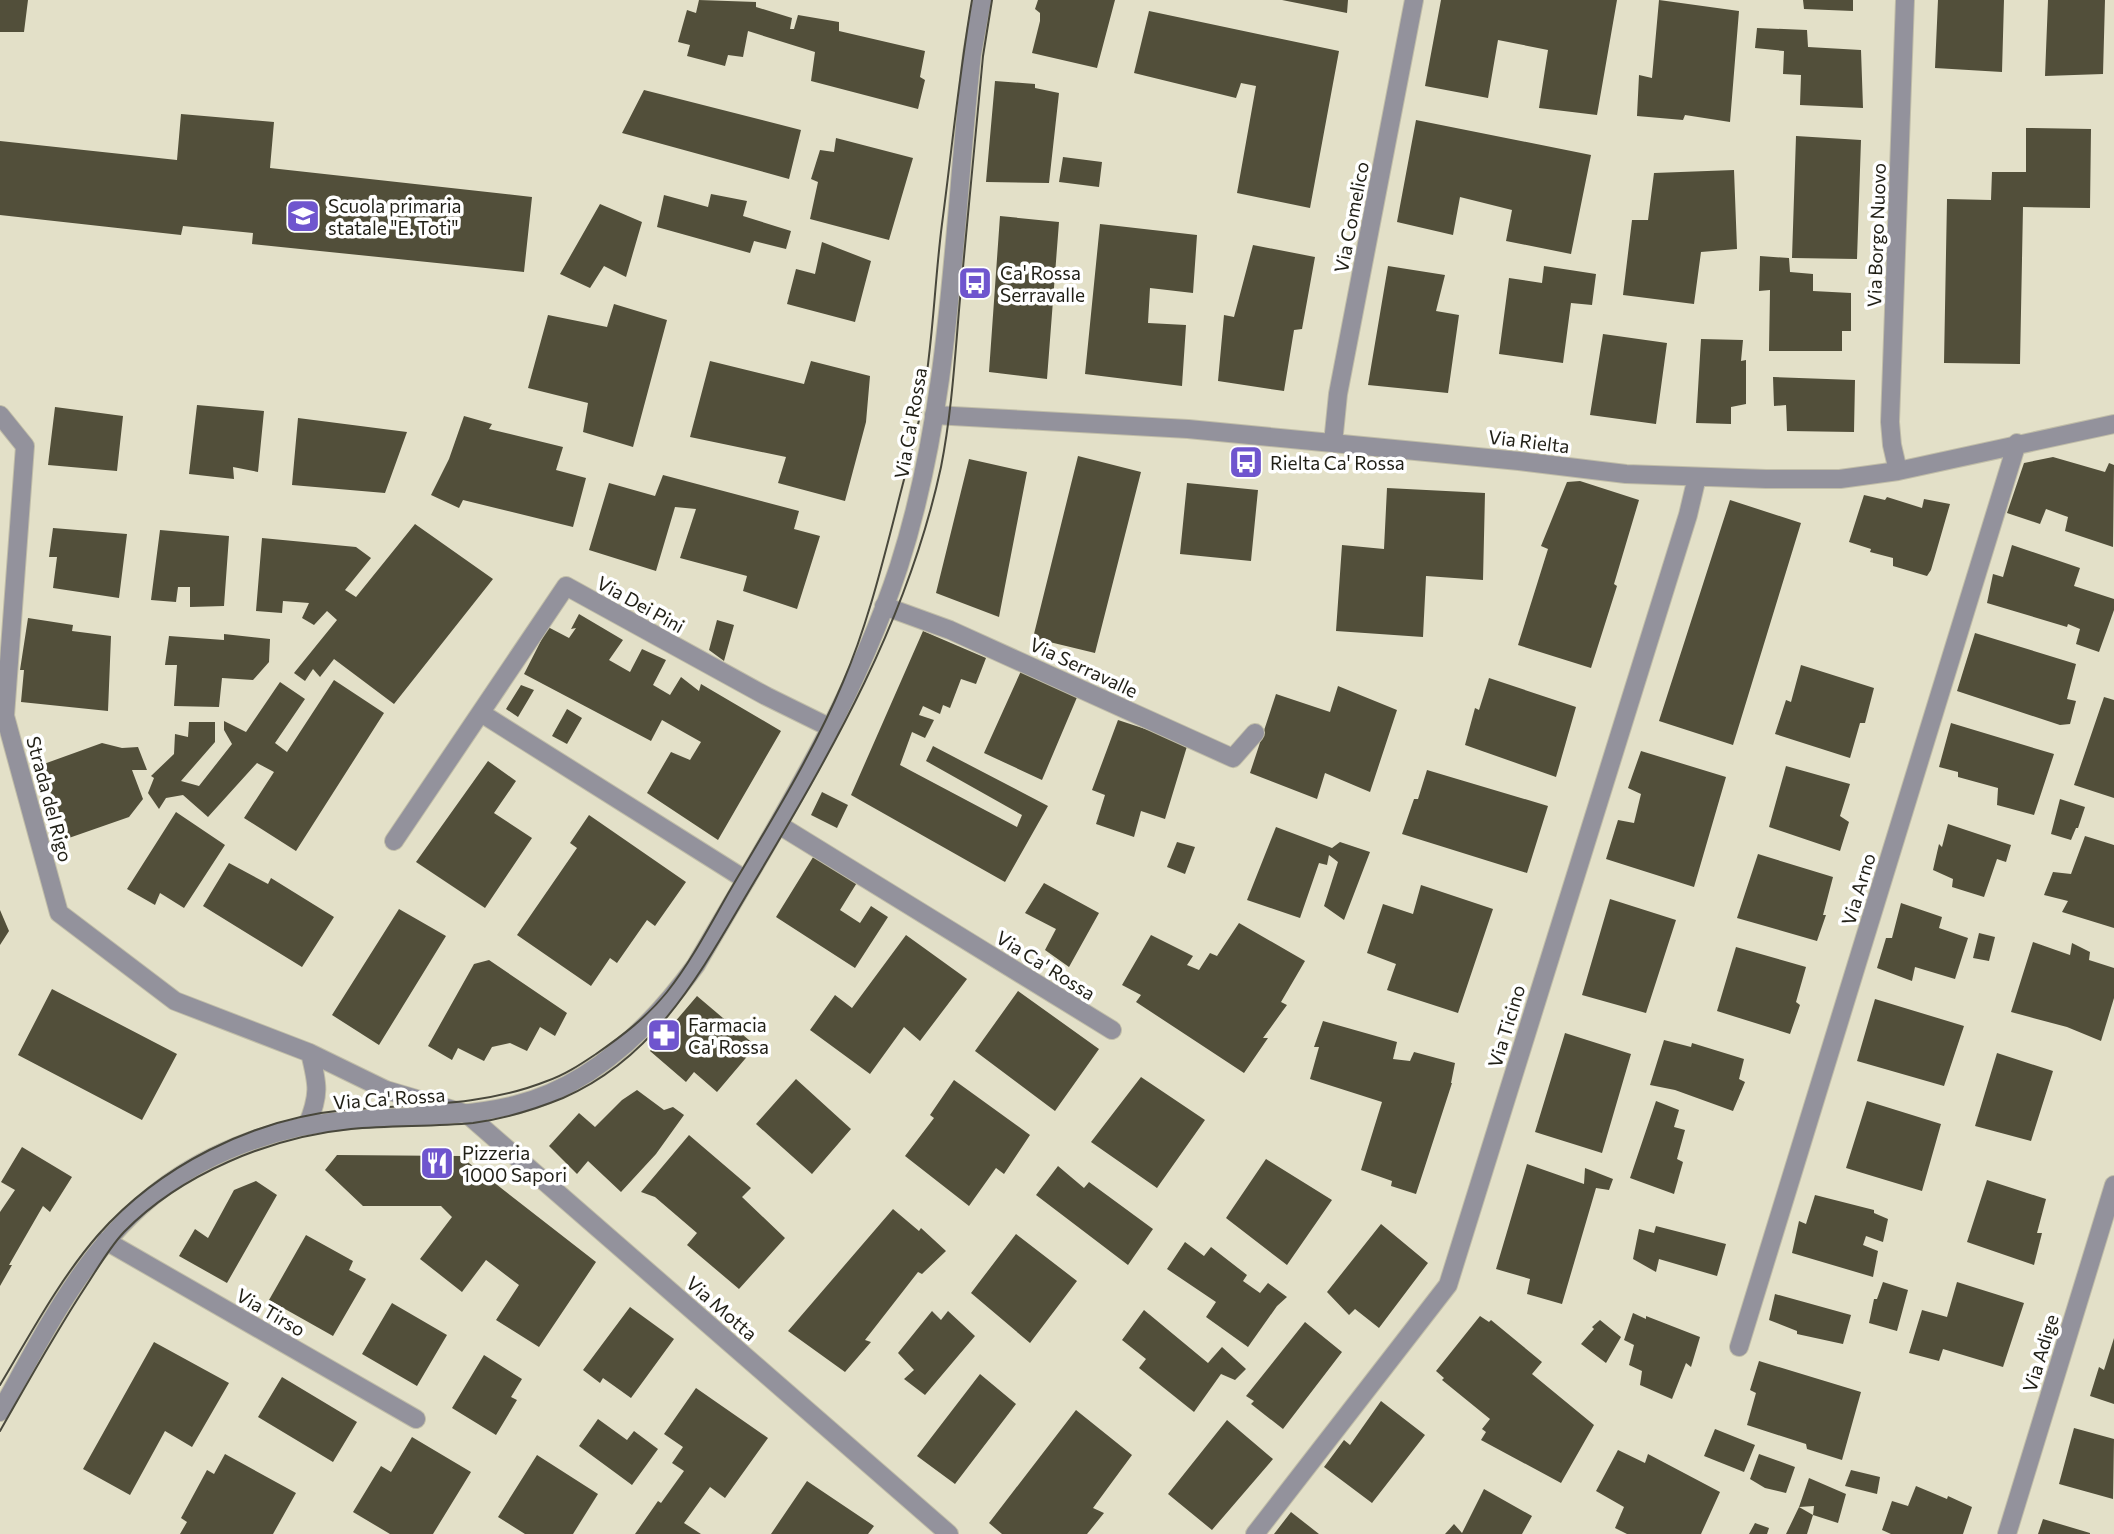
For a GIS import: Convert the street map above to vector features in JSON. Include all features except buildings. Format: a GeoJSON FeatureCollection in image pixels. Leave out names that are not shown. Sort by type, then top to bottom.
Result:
{"type":"FeatureCollection","features":[{"type":"Feature","properties":{"kind":"street","name":"Via Ca' Rossa"},"geometry":{"type":"LineString","coordinates":[[0,1412],[59,1306],[118,1225],[161,1188],[201,1163],[249,1142],[307,1126],[348,1120],[467,1114],[517,1104],[558,1090],[583,1076],[630,1042],[673,996],[696,965],[779,825],[831,728],[878,625],[899,565],[917,502],[934,415],[944,341],[972,54],[982,0]]}},
{"type":"Feature","properties":{"kind":"street","name":"Via Comelico"},"geometry":{"type":"LineString","coordinates":[[1333,443],[1338,394],[1414,0]]}},
{"type":"Feature","properties":{"kind":"street","name":"Via Borgo Nuovo"},"geometry":{"type":"LineString","coordinates":[[1898,471],[1890,422],[1905,0]]}},
{"type":"Feature","properties":{"kind":"street","name":"Strada del Rigo"},"geometry":{"type":"LineString","coordinates":[[0,415],[25,446],[3,714],[60,913],[175,1001],[310,1053],[386,1090],[467,1114]]}},
{"type":"Feature","properties":{"kind":"street","name":"Via Rielta"},"geometry":{"type":"LineString","coordinates":[[934,415],[1188,429],[1506,459],[1626,474],[1840,479],[1898,471],[2114,424]]}},
{"type":"Feature","properties":{"kind":"street","name":"Via Arno"},"geometry":{"type":"LineString","coordinates":[[1739,1347],[2017,443]]}},
{"type":"Feature","properties":{"kind":"street","name":"Via Ticino"},"geometry":{"type":"LineString","coordinates":[[1255,1534],[1448,1284],[1688,515],[1697,477]]}},
{"type":"Feature","properties":{"kind":"street","name":"Via Dei Pini"},"geometry":{"type":"LineString","coordinates":[[394,841],[566,586],[766,696],[831,728]]}},
{"type":"Feature","properties":{"kind":"street","name":"Via Serravalle"},"geometry":{"type":"LineString","coordinates":[[884,606],[962,635],[1233,758],[1255,733]]}},
{"type":"Feature","properties":{"kind":"street"},"geometry":{"type":"LineString","coordinates":[[481,713],[746,880]]}},
{"type":"Feature","properties":{"kind":"street","name":"Via Ca' Rossa"},"geometry":{"type":"LineString","coordinates":[[779,825],[1112,1030]]}},
{"type":"Feature","properties":{"kind":"street"},"geometry":{"type":"LineString","coordinates":[[307,1126],[317,1102],[317,1081],[310,1053]]}},
{"type":"Feature","properties":{"kind":"street","name":"Via Motta"},"geometry":{"type":"LineString","coordinates":[[467,1114],[948,1534]]}},
{"type":"Feature","properties":{"kind":"street","name":"Via Adige"},"geometry":{"type":"LineString","coordinates":[[2007,1534],[2114,1185]]}},
{"type":"Feature","properties":{"kind":"street","name":"Via Tirso"},"geometry":{"type":"LineString","coordinates":[[106,1241],[416,1419]]}},
{"type":"Feature","properties":{"kind":"tram line"},"geometry":{"type":"LineString","coordinates":[[0,1385],[34,1327],[84,1252],[122,1210],[178,1168],[242,1135],[310,1115],[472,1100],[497,1096],[554,1079],[585,1062],[625,1033],[651,1010],[677,979],[779,807],[832,708],[852,661],[873,597],[925,388],[942,224],[972,0]]}},
{"type":"Feature","properties":{"kind":"tram line"},"geometry":{"type":"LineString","coordinates":[[0,1431],[63,1322],[109,1251],[124,1232],[172,1193],[229,1162],[289,1140],[351,1129],[473,1123],[519,1113],[563,1098],[626,1059],[652,1034],[696,978],[811,784],[864,683],[909,578],[927,523],[941,467],[951,404],[983,56],[992,0]]}},
{"type":"Feature","properties":{"kind":"place","name":"Scuola primaria statale \"E. Toti\""},"geometry":{"type":"Point","coordinates":[303,216]}},
{"type":"Feature","properties":{"kind":"place","name":"Ca' Rossa Serravalle"},"geometry":{"type":"Point","coordinates":[975,283]}},
{"type":"Feature","properties":{"kind":"place","name":"Rielta Ca' Rossa"},"geometry":{"type":"Point","coordinates":[1246,462]}},
{"type":"Feature","properties":{"kind":"place","name":"Farmacia Ca' Rossa"},"geometry":{"type":"Point","coordinates":[664,1035]}},
{"type":"Feature","properties":{"kind":"place","name":"Pizzeria 1000 Sapori"},"geometry":{"type":"Point","coordinates":[437,1163]}}]}
